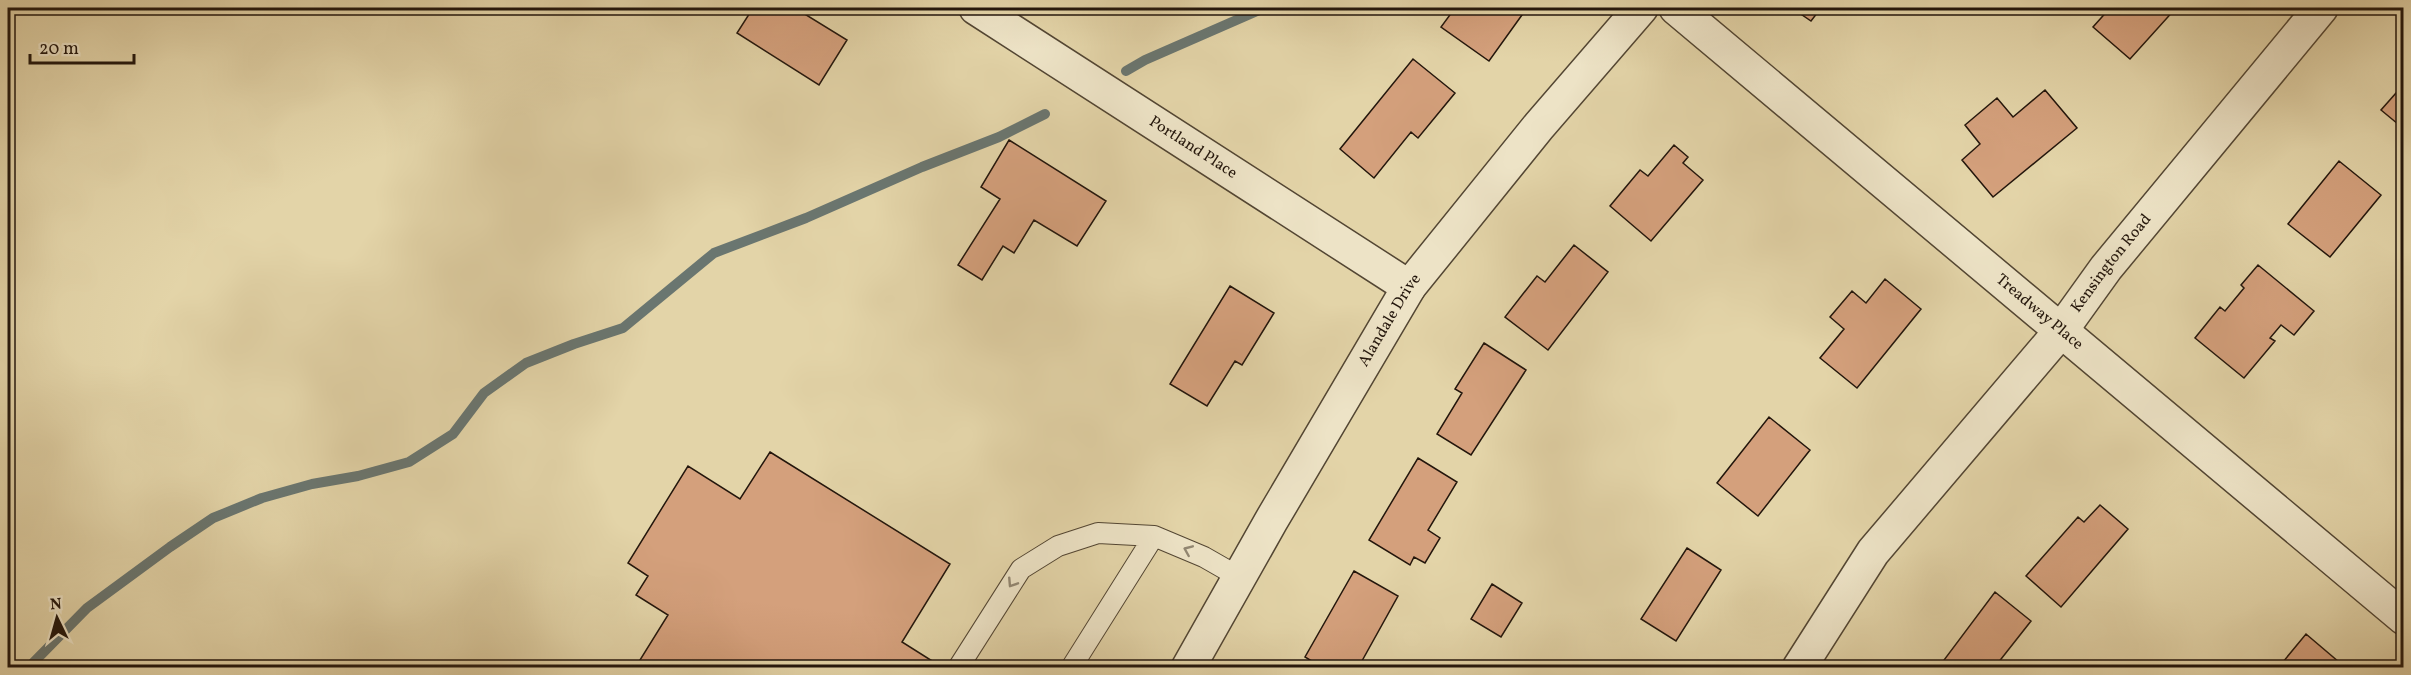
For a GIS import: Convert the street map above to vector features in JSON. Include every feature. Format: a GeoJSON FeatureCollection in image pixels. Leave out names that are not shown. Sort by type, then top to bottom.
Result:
{"type":"FeatureCollection","features":[{"type":"Feature","properties":{"kind":"street","name":"Portland Place"},"geometry":{"type":"LineString","coordinates":[[976,8],[1409,287]]}},
{"type":"Feature","properties":{"kind":"street","name":"Alandale Drive"},"geometry":{"type":"LineString","coordinates":[[1188,668],[1409,287],[1539,126],[1641,8]]}},
{"type":"Feature","properties":{"kind":"street","name":"Treadway Place"},"geometry":{"type":"LineString","coordinates":[[1676,8],[2403,618]]}},
{"type":"Feature","properties":{"kind":"street","name":"Kensington Road"},"geometry":{"type":"LineString","coordinates":[[1799,668],[1873,552],[2060,332],[2106,268],[2321,8]]}},
{"type":"Feature","properties":{"kind":"lane"},"geometry":{"type":"LineString","coordinates":[[958,668],[1022,568],[1058,546],[1098,533],[1154,536],[1204,557],[1239,577]]}},
{"type":"Feature","properties":{"kind":"lane"},"geometry":{"type":"LineString","coordinates":[[1071,668],[1154,536]]}},
{"type":"Feature","properties":{"kind":"building"},"geometry":{"type":"Polygon","coordinates":[[[753,8],[795,8],[847,40],[819,85],[737,33],[753,8]]]}},
{"type":"Feature","properties":{"kind":"building"},"geometry":{"type":"Polygon","coordinates":[[[1455,8],[1527,8],[1489,61],[1441,27],[1455,8]]]}},
{"type":"Feature","properties":{"kind":"building"},"geometry":{"type":"Polygon","coordinates":[[[1792,8],[1821,8],[1811,21],[1792,8]]]}},
{"type":"Feature","properties":{"kind":"building"},"geometry":{"type":"Polygon","coordinates":[[[2110,8],[2176,8],[2130,59],[2093,27],[2110,8]]]}},
{"type":"Feature","properties":{"kind":"building"},"geometry":{"type":"Polygon","coordinates":[[[1413,59],[1455,93],[1418,138],[1411,132],[1374,178],[1340,149],[1413,59]]]}},
{"type":"Feature","properties":{"kind":"building"},"geometry":{"type":"Polygon","coordinates":[[[2404,84],[2404,129],[2381,110],[2404,84]]]}},
{"type":"Feature","properties":{"kind":"building"},"geometry":{"type":"Polygon","coordinates":[[[2045,90],[2077,128],[1993,197],[1962,160],[1980,144],[1965,125],[1997,98],[2013,117],[2045,90]]]}},
{"type":"Feature","properties":{"kind":"building"},"geometry":{"type":"Polygon","coordinates":[[[1009,140],[1106,201],[1077,246],[1034,220],[1014,253],[1003,246],[982,280],[958,265],[1000,199],[981,187],[1009,140]]]}},
{"type":"Feature","properties":{"kind":"building"},"geometry":{"type":"Polygon","coordinates":[[[1674,145],[1688,157],[1683,163],[1703,180],[1651,241],[1610,206],[1640,170],[1648,176],[1674,145]]]}},
{"type":"Feature","properties":{"kind":"building"},"geometry":{"type":"Polygon","coordinates":[[[2339,161],[2381,195],[2330,257],[2288,224],[2339,161]]]}},
{"type":"Feature","properties":{"kind":"building"},"geometry":{"type":"Polygon","coordinates":[[[1574,245],[1608,272],[1548,350],[1505,317],[1537,276],[1545,282],[1574,245]]]}},
{"type":"Feature","properties":{"kind":"building"},"geometry":{"type":"Polygon","coordinates":[[[2258,265],[2314,311],[2294,335],[2281,325],[2270,338],[2275,341],[2244,378],[2195,338],[2220,307],[2225,311],[2244,288],[2241,285],[2258,265]]]}},
{"type":"Feature","properties":{"kind":"building"},"geometry":{"type":"Polygon","coordinates":[[[1885,279],[1921,309],[1857,388],[1820,358],[1844,329],[1830,317],[1852,291],[1866,303],[1885,279]]]}},
{"type":"Feature","properties":{"kind":"building"},"geometry":{"type":"Polygon","coordinates":[[[1230,286],[1274,313],[1242,365],[1235,361],[1207,406],[1170,384],[1230,286]]]}},
{"type":"Feature","properties":{"kind":"building"},"geometry":{"type":"Polygon","coordinates":[[[1484,343],[1526,370],[1471,455],[1437,434],[1462,393],[1455,389],[1484,343]]]}},
{"type":"Feature","properties":{"kind":"building"},"geometry":{"type":"Polygon","coordinates":[[[1769,417],[1810,450],[1758,516],[1717,483],[1769,417]]]}},
{"type":"Feature","properties":{"kind":"building"},"geometry":{"type":"Polygon","coordinates":[[[770,452],[950,564],[902,642],[937,664],[934,668],[635,668],[668,615],[636,595],[648,576],[628,563],[688,466],[740,499],[770,452]]]}},
{"type":"Feature","properties":{"kind":"building"},"geometry":{"type":"Polygon","coordinates":[[[1418,458],[1457,482],[1428,530],[1440,538],[1425,563],[1414,557],[1410,565],[1369,540],[1418,458]]]}},
{"type":"Feature","properties":{"kind":"building"},"geometry":{"type":"Polygon","coordinates":[[[2100,505],[2128,529],[2061,607],[2026,576],[2078,517],[2084,522],[2100,505]]]}},
{"type":"Feature","properties":{"kind":"building"},"geometry":{"type":"Polygon","coordinates":[[[1687,548],[1721,570],[1676,641],[1641,619],[1687,548]]]}},
{"type":"Feature","properties":{"kind":"building"},"geometry":{"type":"Polygon","coordinates":[[[1354,571],[1398,596],[1358,668],[1323,668],[1305,657],[1354,571]]]}},
{"type":"Feature","properties":{"kind":"building"},"geometry":{"type":"Polygon","coordinates":[[[1492,584],[1522,603],[1501,637],[1471,619],[1492,584]]]}},
{"type":"Feature","properties":{"kind":"building"},"geometry":{"type":"Polygon","coordinates":[[[1995,592],[2031,621],[1994,668],[1954,668],[1944,660],[1995,592]]]}},
{"type":"Feature","properties":{"kind":"building"},"geometry":{"type":"Polygon","coordinates":[[[2306,634],[2346,668],[2278,668],[2306,634]]]}},
{"type":"Feature","properties":{"kind":"waterway"},"geometry":{"type":"LineString","coordinates":[[1126,71],[1145,60],[1264,8]]}},
{"type":"Feature","properties":{"kind":"waterway"},"geometry":{"type":"LineString","coordinates":[[28,668],[87,608],[213,518],[262,498],[409,462],[453,434],[484,393],[526,363],[623,328],[714,253],[806,218],[922,167],[999,137],[1045,114]]}}]}
